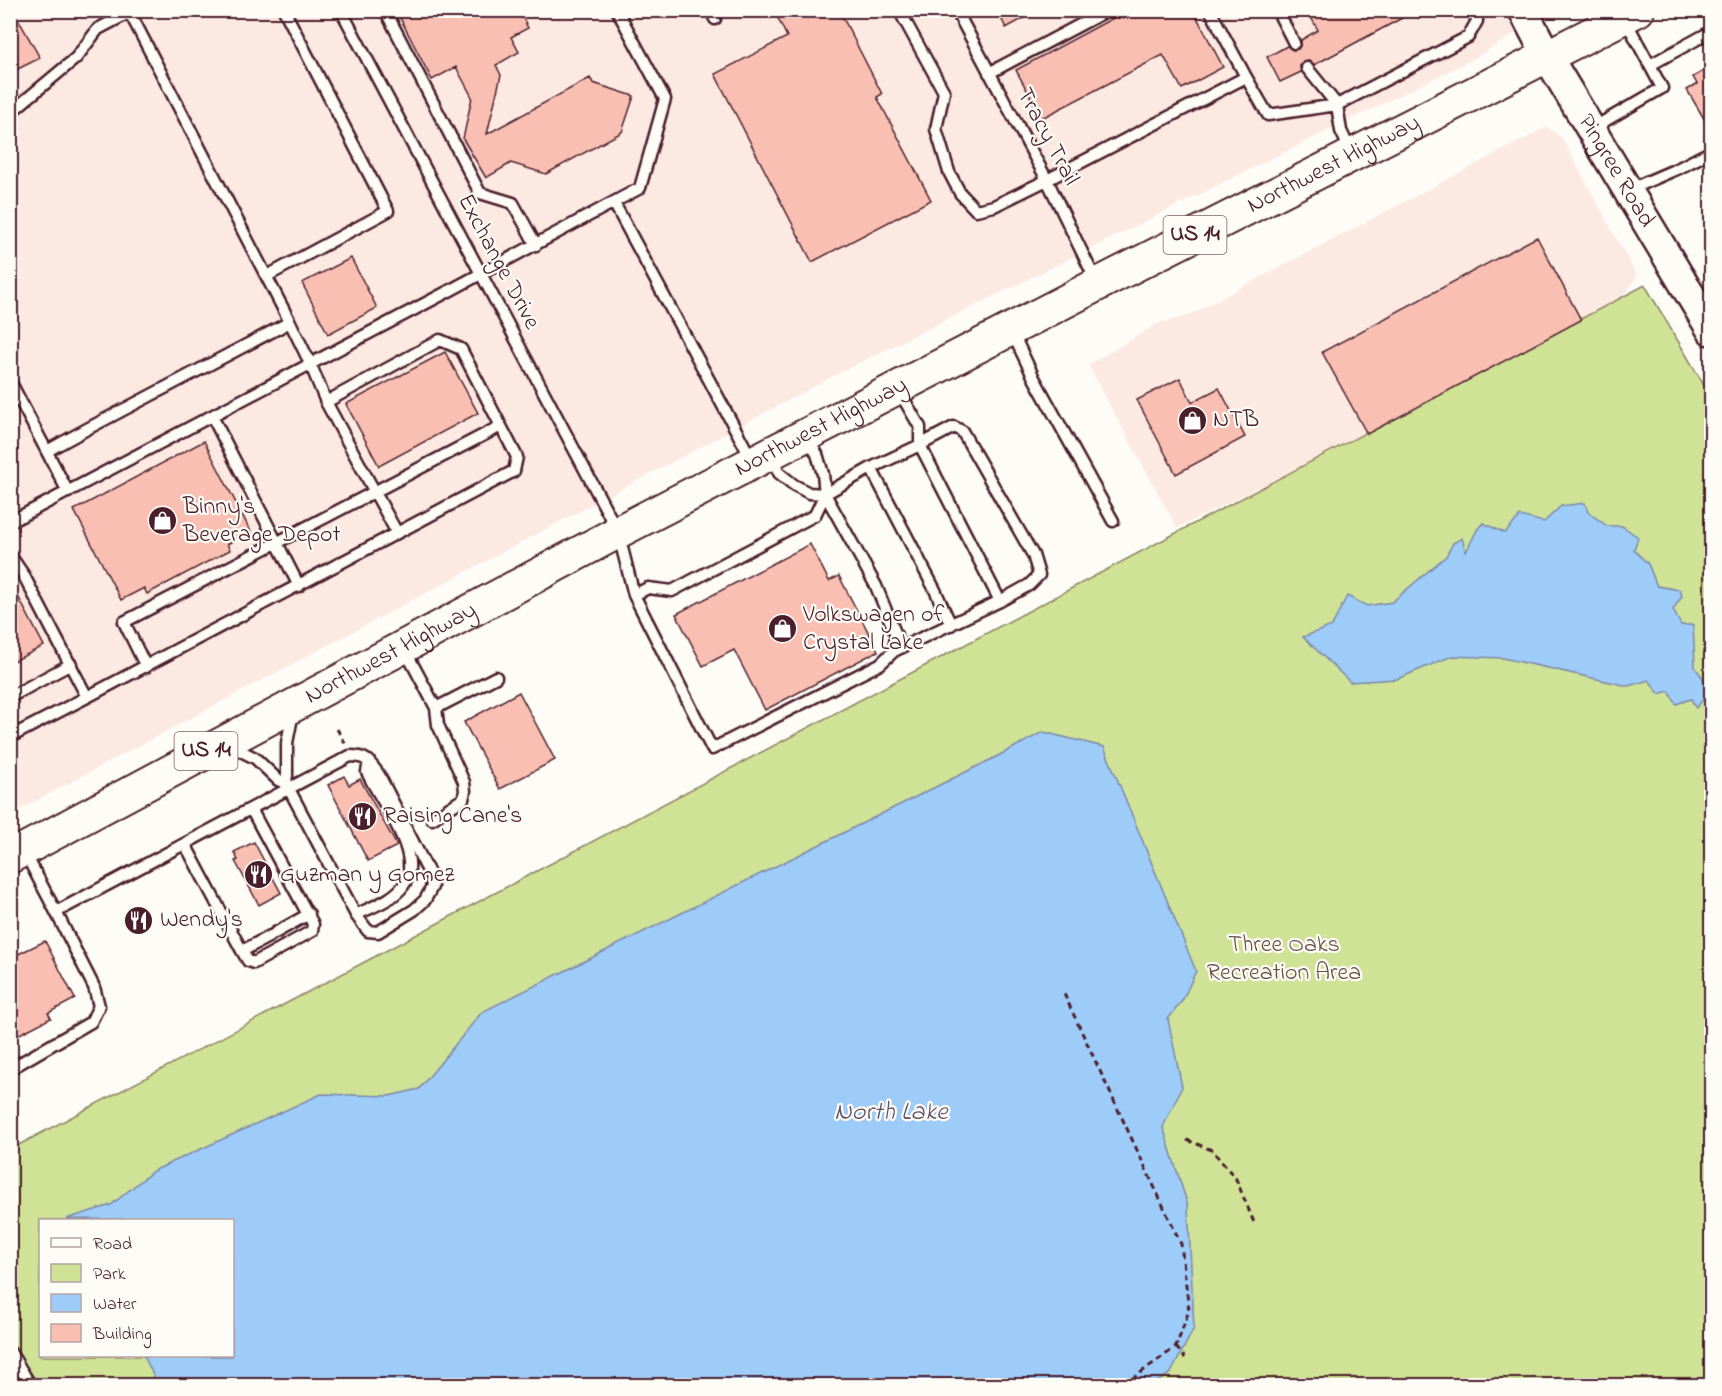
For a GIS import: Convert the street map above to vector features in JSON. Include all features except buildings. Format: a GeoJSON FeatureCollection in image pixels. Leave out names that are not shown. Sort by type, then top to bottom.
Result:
{"type":"FeatureCollection","features":[{"type":"Feature","properties":{"kind":"main road","name":"Northwest Highway"},"geometry":{"type":"LineString","coordinates":[[15,852],[618,532],[1098,284],[1631,14]]}},
{"type":"Feature","properties":{"kind":"street","name":"Pingree Road"},"geometry":{"type":"LineString","coordinates":[[1523,10],[1547,56],[1712,331]]}},
{"type":"Feature","properties":{"kind":"lane"},"geometry":{"type":"LineString","coordinates":[[267,276],[388,211],[284,10]]}},
{"type":"Feature","properties":{"kind":"lane","name":"Exchange Drive"},"geometry":{"type":"LineString","coordinates":[[341,10],[618,532],[634,595],[712,749],[880,664],[894,651]]}},
{"type":"Feature","properties":{"kind":"lane"},"geometry":{"type":"LineString","coordinates":[[385,10],[480,193],[513,203],[536,245]]}},
{"type":"Feature","properties":{"kind":"lane"},"geometry":{"type":"LineString","coordinates":[[10,522],[640,188],[665,99],[617,10]]}},
{"type":"Feature","properties":{"kind":"lane"},"geometry":{"type":"LineString","coordinates":[[899,10],[944,92],[936,129],[949,172],[960,193],[976,210],[994,206],[1047,180],[1246,77]]}},
{"type":"Feature","properties":{"kind":"lane","name":"Tracy Trail"},"geometry":{"type":"LineString","coordinates":[[956,10],[1047,180],[1098,284]]}},
{"type":"Feature","properties":{"kind":"lane"},"geometry":{"type":"LineString","coordinates":[[989,73],[1108,10]]}},
{"type":"Feature","properties":{"kind":"lane"},"geometry":{"type":"LineString","coordinates":[[1210,10],[1268,115],[1337,105],[1468,37],[1477,21],[1476,10]]}},
{"type":"Feature","properties":{"kind":"lane"},"geometry":{"type":"LineString","coordinates":[[1277,10],[1294,43]]}},
{"type":"Feature","properties":{"kind":"lane"},"geometry":{"type":"LineString","coordinates":[[10,113],[76,58],[98,29],[132,11],[290,322],[326,402],[397,533]]}},
{"type":"Feature","properties":{"kind":"lane"},"geometry":{"type":"LineString","coordinates":[[1590,129],[1662,88],[1650,65],[1631,14]]}},
{"type":"Feature","properties":{"kind":"lane"},"geometry":{"type":"LineString","coordinates":[[1650,65],[1712,31]]}},
{"type":"Feature","properties":{"kind":"lane"},"geometry":{"type":"LineString","coordinates":[[1307,68],[1337,105],[1341,131],[1353,155]]}},
{"type":"Feature","properties":{"kind":"lane"},"geometry":{"type":"LineString","coordinates":[[1627,190],[1712,151]]}},
{"type":"Feature","properties":{"kind":"lane"},"geometry":{"type":"LineString","coordinates":[[614,203],[762,458],[794,485],[809,493],[825,494],[871,468],[954,427],[962,430],[1033,555],[1039,575],[1029,585],[1000,601],[894,651]]}},
{"type":"Feature","properties":{"kind":"lane"},"geometry":{"type":"LineString","coordinates":[[47,451],[290,322]]}},
{"type":"Feature","properties":{"kind":"lane"},"geometry":{"type":"LineString","coordinates":[[1010,329],[1034,378],[1113,521]]}},
{"type":"Feature","properties":{"kind":"lane"},"geometry":{"type":"LineString","coordinates":[[10,737],[147,667],[514,471],[517,457],[461,349],[441,340],[326,402]]}},
{"type":"Feature","properties":{"kind":"lane"},"geometry":{"type":"LineString","coordinates":[[10,381],[68,492]]}},
{"type":"Feature","properties":{"kind":"lane"},"geometry":{"type":"LineString","coordinates":[[897,388],[920,427],[920,445],[1000,601]]}},
{"type":"Feature","properties":{"kind":"lane"},"geometry":{"type":"LineString","coordinates":[[212,416],[299,586]]}},
{"type":"Feature","properties":{"kind":"lane"},"geometry":{"type":"LineString","coordinates":[[147,667],[124,622],[501,426]]}},
{"type":"Feature","properties":{"kind":"lane"},"geometry":{"type":"LineString","coordinates":[[806,435],[817,454],[823,474],[825,494],[876,586],[896,635],[894,651]]}},
{"type":"Feature","properties":{"kind":"lane"},"geometry":{"type":"LineString","coordinates":[[871,468],[951,625]]}},
{"type":"Feature","properties":{"kind":"lane"},"geometry":{"type":"LineString","coordinates":[[634,595],[648,588],[672,591],[815,515],[825,494]]}},
{"type":"Feature","properties":{"kind":"lane"},"geometry":{"type":"LineString","coordinates":[[10,555],[23,574],[87,697]]}},
{"type":"Feature","properties":{"kind":"lane"},"geometry":{"type":"LineString","coordinates":[[403,647],[436,708],[438,725],[464,782],[463,800],[432,819]]}},
{"type":"Feature","properties":{"kind":"lane"},"geometry":{"type":"LineString","coordinates":[[10,697],[71,664]]}},
{"type":"Feature","properties":{"kind":"lane"},"geometry":{"type":"LineString","coordinates":[[436,708],[496,677]]}},
{"type":"Feature","properties":{"kind":"lane"},"geometry":{"type":"LineString","coordinates":[[56,912],[251,809],[287,786],[350,756],[360,756],[369,761],[379,775],[430,875],[432,888],[425,900],[414,910],[378,932],[368,931],[356,915],[287,786],[287,742],[295,704]]}},
{"type":"Feature","properties":{"kind":"lane"},"geometry":{"type":"LineString","coordinates":[[223,742],[255,758],[287,786]]}},
{"type":"Feature","properties":{"kind":"lane"},"geometry":{"type":"LineString","coordinates":[[356,915],[394,894],[404,885],[408,876],[409,864],[405,845],[367,772],[369,761]]}},
{"type":"Feature","properties":{"kind":"lane"},"geometry":{"type":"LineString","coordinates":[[185,844],[242,951],[248,961],[254,963],[312,931],[313,924],[251,809]]}},
{"type":"Feature","properties":{"kind":"lane"},"geometry":{"type":"LineString","coordinates":[[10,1069],[91,1022],[99,1006],[93,987],[56,912],[15,852]]}},
{"type":"Feature","properties":{"kind":"lane"},"geometry":{"type":"LineString","coordinates":[[242,951],[309,914]]}},
{"type":"Feature","properties":{"kind":"lane"},"geometry":{"type":"LineString","coordinates":[[10,1352],[31,1386]]}},
{"type":"Feature","properties":{"kind":"path"},"geometry":{"type":"LineString","coordinates":[[1064,994],[1181,1245],[1190,1310],[1176,1347],[1122,1386]]}},
{"type":"Feature","properties":{"kind":"path"},"geometry":{"type":"LineString","coordinates":[[1187,1140],[1212,1150],[1236,1179],[1255,1225]]}},
{"type":"Feature","properties":{"kind":"path"},"geometry":{"type":"LineString","coordinates":[[1176,1347],[1185,1358]]}},
{"type":"Feature","properties":{"kind":"shaded area"},"geometry":{"type":"Polygon","coordinates":[[[11,11],[1553,11],[1473,59],[845,370],[11,814],[11,11]]]}},
{"type":"Feature","properties":{"kind":"shaded area"},"geometry":{"type":"Polygon","coordinates":[[[1547,127],[1562,138],[1637,276],[1627,292],[1584,320],[1369,434],[1177,528],[1088,365],[1159,323],[1185,317],[1547,127]]]}},
{"type":"Feature","properties":{"kind":"green space","name":"Three Oaks Recreation Area"},"geometry":{"type":"Polygon","coordinates":[[[1645,285],[1711,397],[1711,1385],[11,1386],[11,1149],[1645,285]]]}},
{"type":"Feature","properties":{"kind":"water"},"geometry":{"type":"Polygon","coordinates":[[[1585,503],[1588,512],[1607,526],[1622,526],[1638,537],[1634,550],[1648,564],[1657,586],[1680,590],[1682,596],[1673,610],[1681,625],[1693,625],[1695,667],[1711,690],[1696,708],[1691,699],[1676,704],[1669,691],[1659,694],[1649,680],[1628,686],[1503,658],[1452,656],[1397,679],[1350,682],[1303,637],[1332,626],[1347,596],[1367,606],[1392,602],[1446,556],[1453,543],[1462,538],[1466,552],[1483,523],[1505,533],[1520,516],[1544,522],[1561,506],[1585,503]]]}},
{"type":"Feature","properties":{"kind":"water","name":"North Lake"},"geometry":{"type":"Polygon","coordinates":[[[1043,732],[1104,747],[1196,971],[1182,1001],[1168,1019],[1182,1087],[1163,1127],[1188,1206],[1194,1328],[1171,1373],[1151,1386],[158,1385],[144,1357],[234,1357],[234,1219],[66,1219],[111,1205],[153,1171],[321,1094],[389,1096],[419,1089],[482,1012],[1043,732]]]}},
{"type":"Feature","properties":{"kind":"place","name":"NTB"},"geometry":{"type":"Point","coordinates":[1192,420]}},
{"type":"Feature","properties":{"kind":"place","name":"Binny's Beverage Depot"},"geometry":{"type":"Point","coordinates":[162,521]}},
{"type":"Feature","properties":{"kind":"place","name":"Volkswagen of Crystal Lake"},"geometry":{"type":"Point","coordinates":[782,629]}},
{"type":"Feature","properties":{"kind":"place","name":"Raising Cane's"},"geometry":{"type":"Point","coordinates":[362,816]}},
{"type":"Feature","properties":{"kind":"place","name":"Guzman y Gomez"},"geometry":{"type":"Point","coordinates":[259,875]}},
{"type":"Feature","properties":{"kind":"place","name":"Wendy's"},"geometry":{"type":"Point","coordinates":[139,920]}}]}
